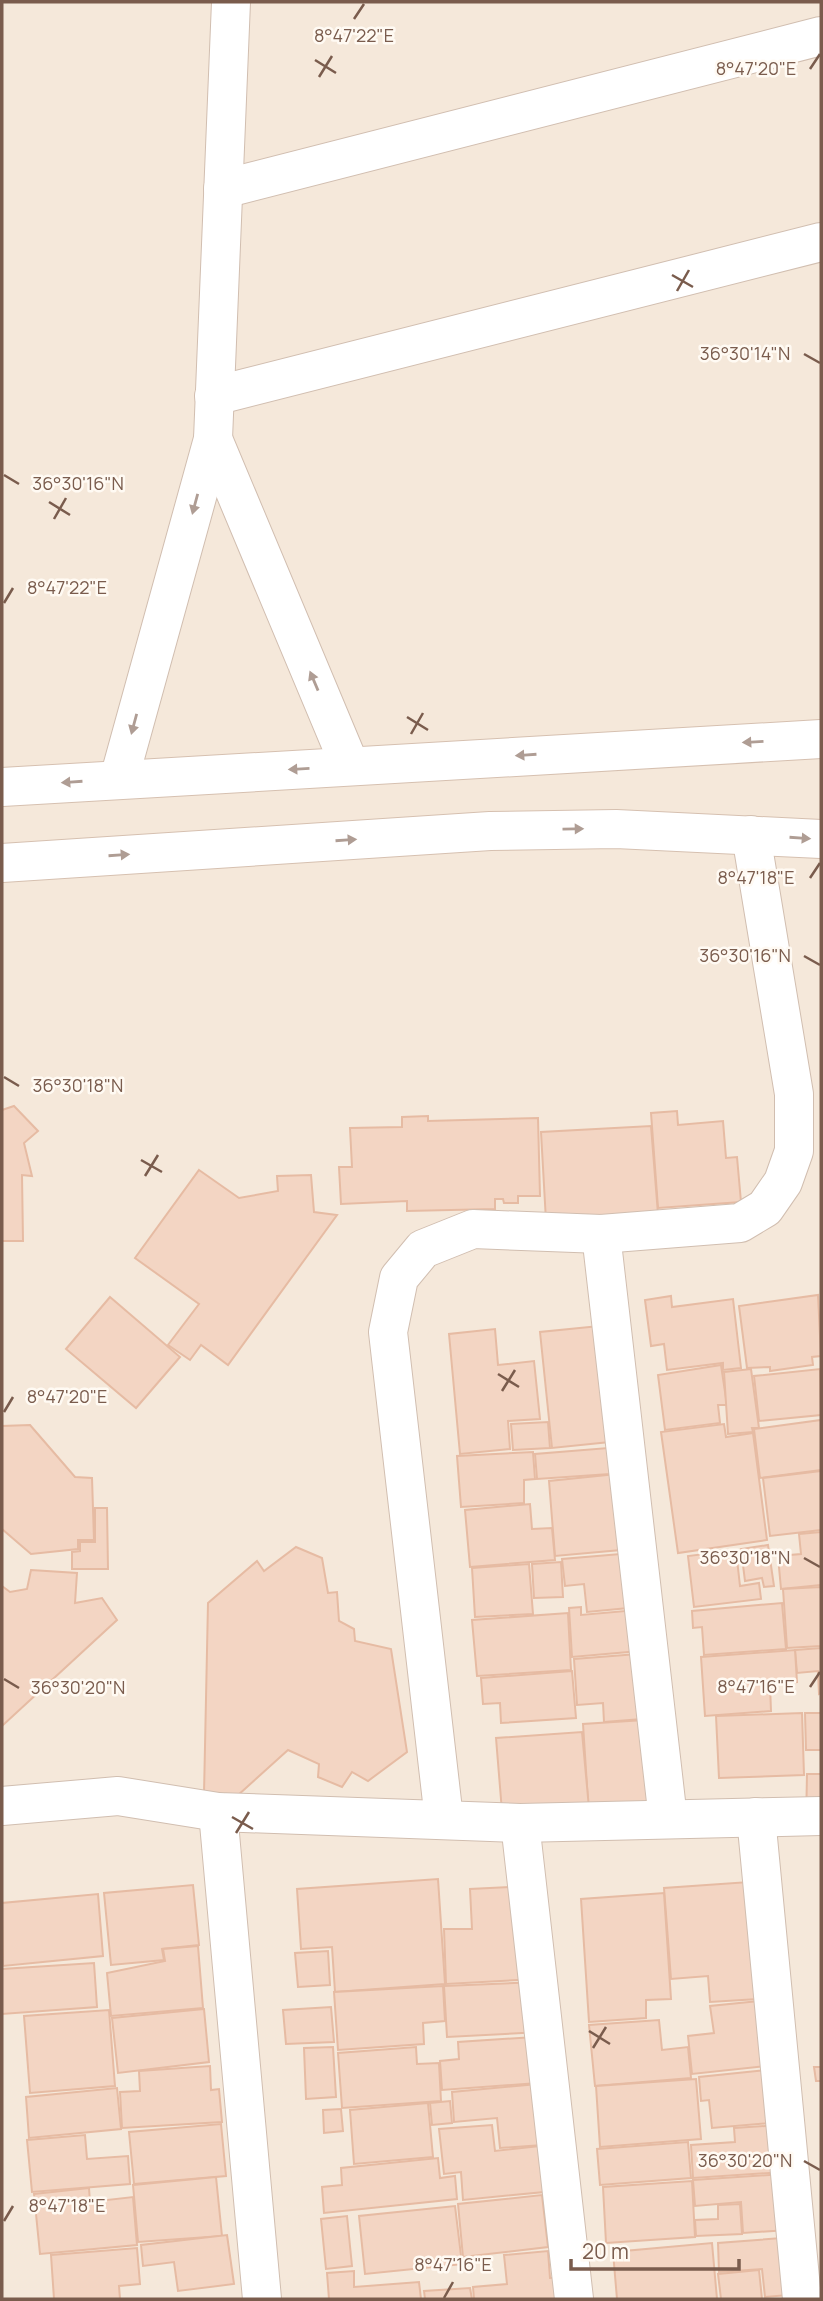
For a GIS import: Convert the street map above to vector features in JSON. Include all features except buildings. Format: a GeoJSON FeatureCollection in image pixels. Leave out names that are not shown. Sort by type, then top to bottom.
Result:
{"type":"FeatureCollection","features":[{"type":"Feature","properties":{"kind":"street"},"geometry":{"type":"LineString","coordinates":[[119,779],[213,439],[231,2]]}},
{"type":"Feature","properties":{"kind":"street"},"geometry":{"type":"LineString","coordinates":[[223,189],[821,36]]}},
{"type":"Feature","properties":{"kind":"street"},"geometry":{"type":"LineString","coordinates":[[214,396],[821,242]]}},
{"type":"Feature","properties":{"kind":"street"},"geometry":{"type":"LineString","coordinates":[[213,439],[350,766]]}},
{"type":"Feature","properties":{"kind":"street"},"geometry":{"type":"LineString","coordinates":[[2,787],[821,738]]}},
{"type":"Feature","properties":{"kind":"street"},"geometry":{"type":"LineString","coordinates":[[2,863],[490,831],[616,829],[821,839]]}},
{"type":"Feature","properties":{"kind":"street"},"geometry":{"type":"LineString","coordinates":[[444,1819],[388,1332],[399,1278],[423,1249],[473,1229],[601,1234],[740,1223],[765,1208],[783,1182],[794,1151],[794,1094],[751,835]]}},
{"type":"Feature","properties":{"kind":"street"},"geometry":{"type":"LineString","coordinates":[[601,1234],[668,1819]]}},
{"type":"Feature","properties":{"kind":"street"},"geometry":{"type":"LineString","coordinates":[[2,1806],[118,1796],[218,1812],[520,1823],[821,1816]]}},
{"type":"Feature","properties":{"kind":"street"},"geometry":{"type":"LineString","coordinates":[[218,1812],[262,2299]]}},
{"type":"Feature","properties":{"kind":"street"},"geometry":{"type":"LineString","coordinates":[[756,1817],[802,2299]]}},
{"type":"Feature","properties":{"kind":"street"},"geometry":{"type":"LineString","coordinates":[[520,1823],[574,2299]]}},
{"type":"Feature","properties":{"kind":"shaded area"},"geometry":{"type":"Polygon","coordinates":[[[2,2],[821,2],[821,2299],[2,2299],[2,2]]]}}]}
